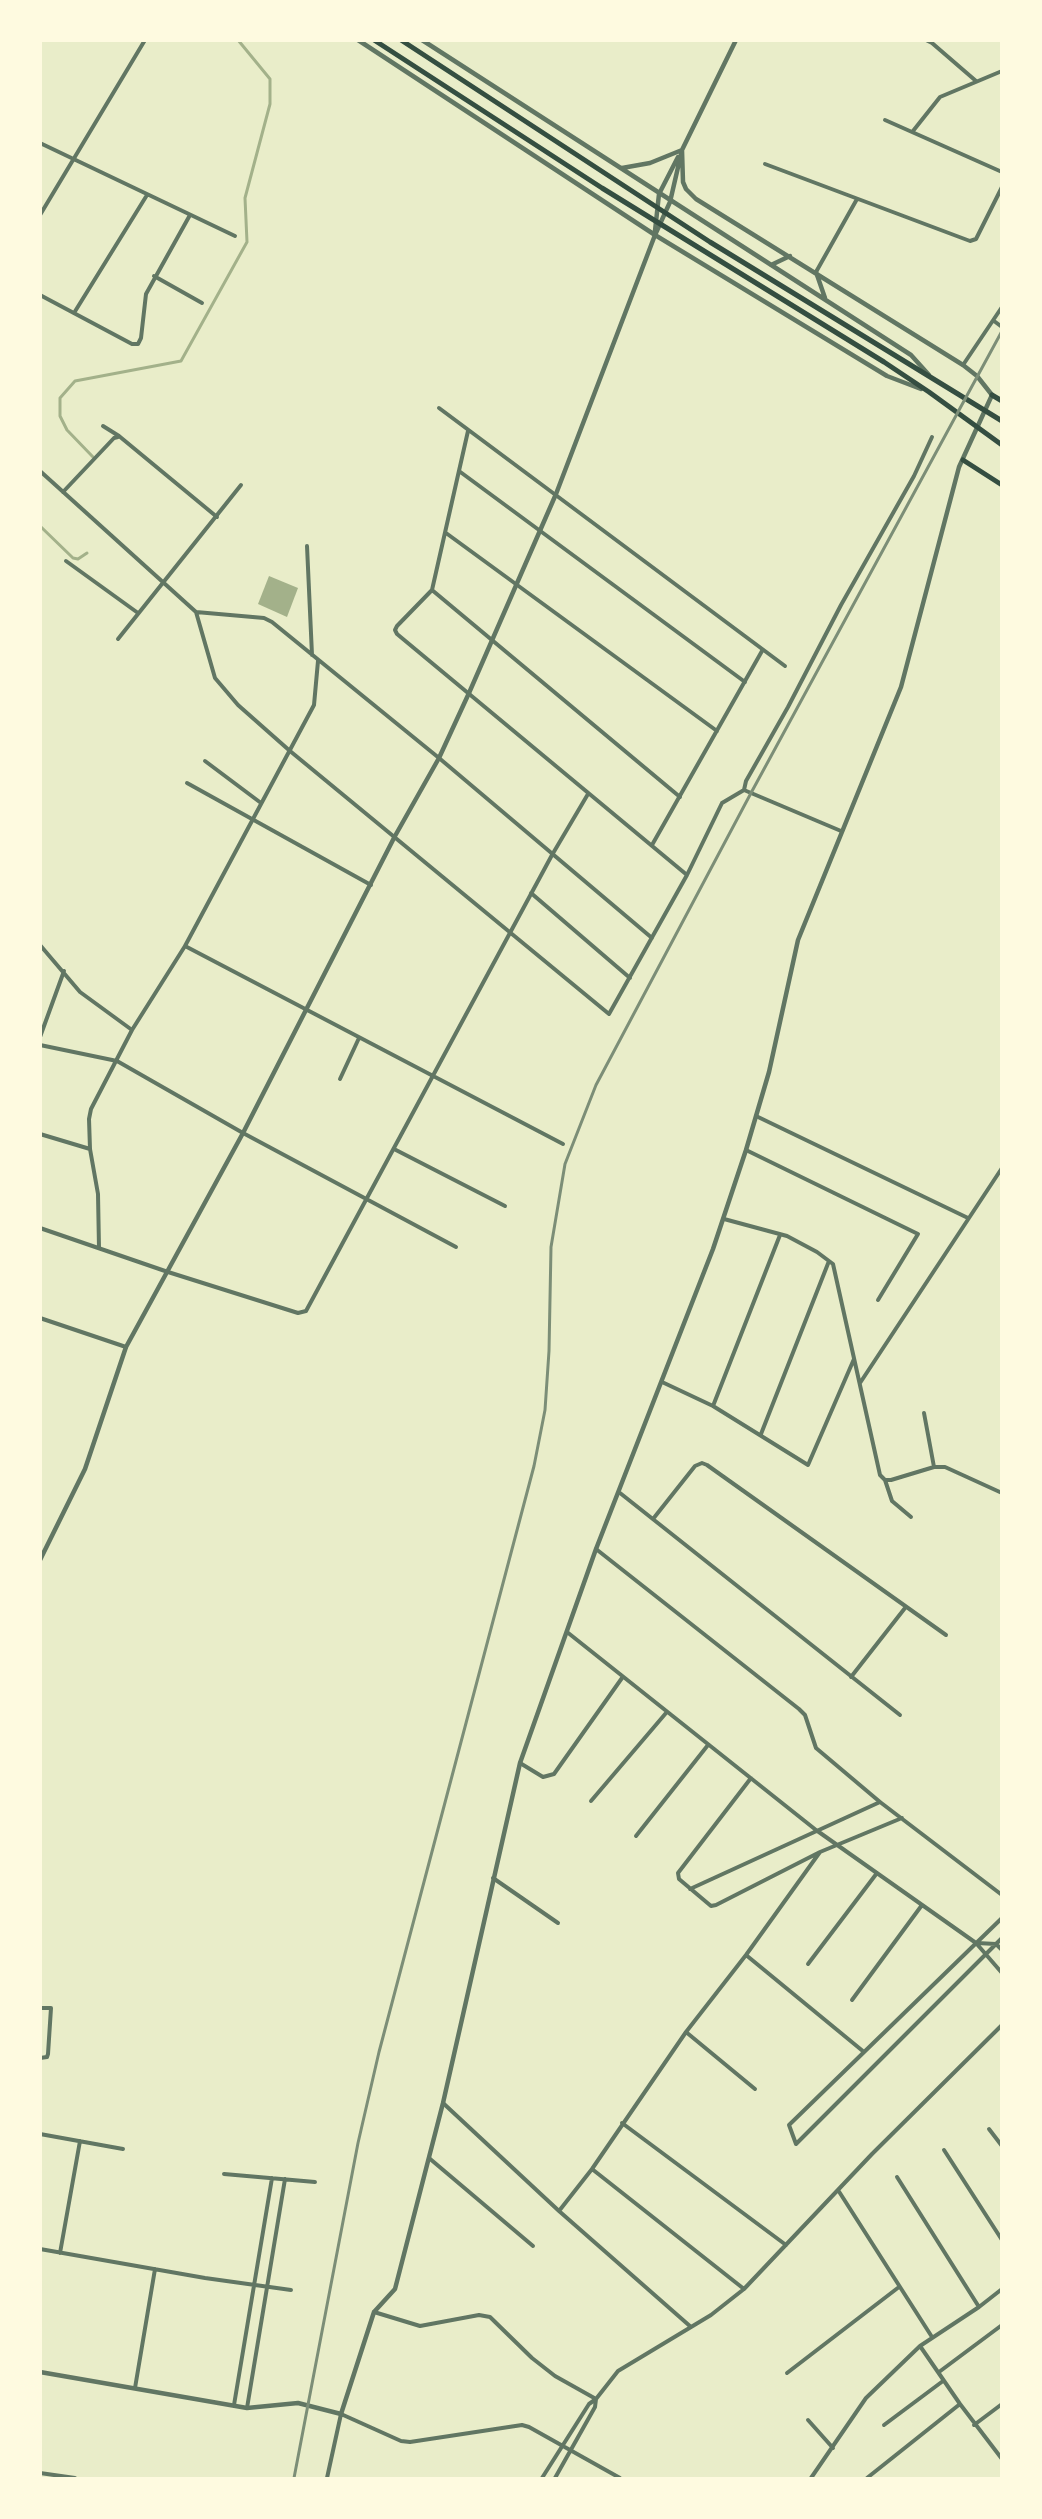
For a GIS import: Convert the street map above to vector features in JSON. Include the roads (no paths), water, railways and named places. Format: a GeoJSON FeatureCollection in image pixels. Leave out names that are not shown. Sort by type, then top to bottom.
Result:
{"type":"FeatureCollection","features":[{"type":"Feature","properties":{"kind":"main road"},"geometry":{"type":"LineString","coordinates":[[374,40],[602,188],[929,392],[1002,445]]}},
{"type":"Feature","properties":{"kind":"main road"},"geometry":{"type":"LineString","coordinates":[[401,40],[710,242],[1002,421]]}},
{"type":"Feature","properties":{"kind":"main road"},"geometry":{"type":"LineString","coordinates":[[992,394],[1002,401]]}},
{"type":"Feature","properties":{"kind":"main road"},"geometry":{"type":"LineString","coordinates":[[963,460],[1002,485]]}},
{"type":"Feature","properties":{"kind":"street"},"geometry":{"type":"LineString","coordinates":[[358,40],[655,235],[887,376],[929,392]]}},
{"type":"Feature","properties":{"kind":"street"},"geometry":{"type":"LineString","coordinates":[[422,40],[670,202],[911,355],[934,381]]}},
{"type":"Feature","properties":{"kind":"street"},"geometry":{"type":"LineString","coordinates":[[655,235],[659,194],[736,40]]}},
{"type":"Feature","properties":{"kind":"street"},"geometry":{"type":"LineString","coordinates":[[926,40],[976,81]]}},
{"type":"Feature","properties":{"kind":"street"},"geometry":{"type":"LineString","coordinates":[[40,215],[143,41]]}},
{"type":"Feature","properties":{"kind":"street"},"geometry":{"type":"LineString","coordinates":[[912,131],[940,98],[1002,71]]}},
{"type":"Feature","properties":{"kind":"street"},"geometry":{"type":"LineString","coordinates":[[885,120],[1002,172]]}},
{"type":"Feature","properties":{"kind":"street"},"geometry":{"type":"LineString","coordinates":[[40,143],[235,236]]}},
{"type":"Feature","properties":{"kind":"street"},"geometry":{"type":"LineString","coordinates":[[621,168],[650,163],[682,150]]}},
{"type":"Feature","properties":{"kind":"street"},"geometry":{"type":"LineString","coordinates":[[40,1560],[88,1460],[126,1347],[308,1010],[395,836],[439,758],[469,693],[556,494],[655,235],[670,202],[682,150]]}},
{"type":"Feature","properties":{"kind":"street"},"geometry":{"type":"LineString","coordinates":[[327,2478],[341,2414],[374,2312],[395,2289],[443,2103],[520,1763],[596,1549],[620,1493],[724,1219],[769,1072],[798,940],[901,687],[959,467],[992,394],[977,376],[963,365],[696,199],[686,189],[683,182],[682,150]]}},
{"type":"Feature","properties":{"kind":"street"},"geometry":{"type":"LineString","coordinates":[[765,164],[970,241],[975,239],[1002,187]]}},
{"type":"Feature","properties":{"kind":"street"},"geometry":{"type":"LineString","coordinates":[[74,313],[147,195]]}},
{"type":"Feature","properties":{"kind":"street"},"geometry":{"type":"LineString","coordinates":[[825,300],[816,272],[857,199]]}},
{"type":"Feature","properties":{"kind":"street"},"geometry":{"type":"LineString","coordinates":[[40,295],[132,344],[138,344],[141,338],[146,294],[190,215]]}},
{"type":"Feature","properties":{"kind":"street"},"geometry":{"type":"LineString","coordinates":[[771,265],[790,256]]}},
{"type":"Feature","properties":{"kind":"street"},"geometry":{"type":"LineString","coordinates":[[154,276],[202,303]]}},
{"type":"Feature","properties":{"kind":"street"},"geometry":{"type":"LineString","coordinates":[[963,365],[1002,307]]}},
{"type":"Feature","properties":{"kind":"street"},"geometry":{"type":"LineString","coordinates":[[994,321],[1002,327]]}},
{"type":"Feature","properties":{"kind":"street"},"geometry":{"type":"LineString","coordinates":[[439,408],[784,666]]}},
{"type":"Feature","properties":{"kind":"street"},"geometry":{"type":"LineString","coordinates":[[102,426],[119,436],[217,517]]}},
{"type":"Feature","properties":{"kind":"street"},"geometry":{"type":"LineString","coordinates":[[468,430],[432,590],[395,630],[687,875]]}},
{"type":"Feature","properties":{"kind":"street"},"geometry":{"type":"LineString","coordinates":[[63,492],[114,438],[119,436]]}},
{"type":"Feature","properties":{"kind":"street"},"geometry":{"type":"LineString","coordinates":[[40,471],[196,612],[215,678],[238,705],[290,751],[609,1014],[687,875],[722,803],[744,790],[746,781],[788,707],[841,604],[914,476],[932,437]]}},
{"type":"Feature","properties":{"kind":"street"},"geometry":{"type":"LineString","coordinates":[[459,471],[745,682]]}},
{"type":"Feature","properties":{"kind":"street"},"geometry":{"type":"LineString","coordinates":[[118,639],[241,485]]}},
{"type":"Feature","properties":{"kind":"street"},"geometry":{"type":"LineString","coordinates":[[446,533],[717,731]]}},
{"type":"Feature","properties":{"kind":"street"},"geometry":{"type":"LineString","coordinates":[[307,546],[312,655]]}},
{"type":"Feature","properties":{"kind":"street"},"geometry":{"type":"LineString","coordinates":[[66,561],[138,613]]}},
{"type":"Feature","properties":{"kind":"street"},"geometry":{"type":"LineString","coordinates":[[432,590],[680,797]]}},
{"type":"Feature","properties":{"kind":"street"},"geometry":{"type":"LineString","coordinates":[[196,612],[264,618],[272,622],[439,758],[652,939]]}},
{"type":"Feature","properties":{"kind":"street"},"geometry":{"type":"LineString","coordinates":[[652,845],[762,651]]}},
{"type":"Feature","properties":{"kind":"street"},"geometry":{"type":"LineString","coordinates":[[99,1248],[98,1194],[90,1149],[89,1119],[92,1109],[132,1030],[185,946],[314,705],[318,661]]}},
{"type":"Feature","properties":{"kind":"street"},"geometry":{"type":"LineString","coordinates":[[205,760],[261,803]]}},
{"type":"Feature","properties":{"kind":"street"},"geometry":{"type":"LineString","coordinates":[[187,783],[371,885]]}},
{"type":"Feature","properties":{"kind":"street"},"geometry":{"type":"LineString","coordinates":[[744,790],[841,831]]}},
{"type":"Feature","properties":{"kind":"street"},"geometry":{"type":"LineString","coordinates":[[40,1228],[298,1313],[306,1311],[531,893],[588,794]]}},
{"type":"Feature","properties":{"kind":"street"},"geometry":{"type":"LineString","coordinates":[[531,893],[630,978]]}},
{"type":"Feature","properties":{"kind":"street"},"geometry":{"type":"LineString","coordinates":[[40,945],[88,999],[132,1030]]}},
{"type":"Feature","properties":{"kind":"street"},"geometry":{"type":"LineString","coordinates":[[185,946],[563,1144]]}},
{"type":"Feature","properties":{"kind":"street"},"geometry":{"type":"LineString","coordinates":[[40,952],[48,954]]}},
{"type":"Feature","properties":{"kind":"street"},"geometry":{"type":"LineString","coordinates":[[40,1037],[64,971]]}},
{"type":"Feature","properties":{"kind":"street"},"geometry":{"type":"LineString","coordinates":[[340,1079],[359,1038]]}},
{"type":"Feature","properties":{"kind":"street"},"geometry":{"type":"LineString","coordinates":[[40,1045],[117,1061],[243,1133],[456,1247]]}},
{"type":"Feature","properties":{"kind":"street"},"geometry":{"type":"LineString","coordinates":[[756,1116],[968,1218]]}},
{"type":"Feature","properties":{"kind":"street"},"geometry":{"type":"LineString","coordinates":[[40,1134],[90,1149]]}},
{"type":"Feature","properties":{"kind":"street"},"geometry":{"type":"LineString","coordinates":[[394,1149],[505,1206]]}},
{"type":"Feature","properties":{"kind":"street"},"geometry":{"type":"LineString","coordinates":[[746,1150],[918,1234],[878,1300]]}},
{"type":"Feature","properties":{"kind":"street"},"geometry":{"type":"LineString","coordinates":[[860,1383],[1002,1168]]}},
{"type":"Feature","properties":{"kind":"street"},"geometry":{"type":"LineString","coordinates":[[724,1219],[780,1234],[817,1252],[835,1269],[880,1475],[891,1480],[934,1467],[945,1467],[1002,1493]]}},
{"type":"Feature","properties":{"kind":"street"},"geometry":{"type":"LineString","coordinates":[[713,1406],[780,1234]]}},
{"type":"Feature","properties":{"kind":"street"},"geometry":{"type":"LineString","coordinates":[[761,1434],[829,1261]]}},
{"type":"Feature","properties":{"kind":"street"},"geometry":{"type":"LineString","coordinates":[[40,1318],[126,1347]]}},
{"type":"Feature","properties":{"kind":"street"},"geometry":{"type":"LineString","coordinates":[[662,1382],[713,1406],[808,1465],[855,1357]]}},
{"type":"Feature","properties":{"kind":"street"},"geometry":{"type":"LineString","coordinates":[[924,1413],[934,1467]]}},
{"type":"Feature","properties":{"kind":"street"},"geometry":{"type":"LineString","coordinates":[[653,1519],[695,1466],[702,1462],[946,1635]]}},
{"type":"Feature","properties":{"kind":"street"},"geometry":{"type":"LineString","coordinates":[[885,1479],[892,1501],[911,1517]]}},
{"type":"Feature","properties":{"kind":"street"},"geometry":{"type":"LineString","coordinates":[[620,1493],[900,1715]]}},
{"type":"Feature","properties":{"kind":"street"},"geometry":{"type":"LineString","coordinates":[[596,1549],[799,1709],[805,1715],[816,1748],[880,1802],[1002,1895]]}},
{"type":"Feature","properties":{"kind":"street"},"geometry":{"type":"LineString","coordinates":[[851,1677],[905,1608]]}},
{"type":"Feature","properties":{"kind":"street"},"geometry":{"type":"LineString","coordinates":[[567,1632],[816,1830],[976,1943],[1002,1973]]}},
{"type":"Feature","properties":{"kind":"street"},"geometry":{"type":"LineString","coordinates":[[520,1763],[543,1777],[554,1774],[622,1678]]}},
{"type":"Feature","properties":{"kind":"street"},"geometry":{"type":"LineString","coordinates":[[591,1801],[666,1713]]}},
{"type":"Feature","properties":{"kind":"street"},"geometry":{"type":"LineString","coordinates":[[636,1836],[708,1744]]}},
{"type":"Feature","properties":{"kind":"street"},"geometry":{"type":"LineString","coordinates":[[751,1778],[678,1875],[690,1889],[714,1906],[820,1852],[903,1818]]}},
{"type":"Feature","properties":{"kind":"street"},"geometry":{"type":"LineString","coordinates":[[690,1889],[880,1802]]}},
{"type":"Feature","properties":{"kind":"street"},"geometry":{"type":"LineString","coordinates":[[559,2211],[592,2169],[686,2032],[746,1955],[820,1852]]}},
{"type":"Feature","properties":{"kind":"street"},"geometry":{"type":"LineString","coordinates":[[808,1964],[877,1873]]}},
{"type":"Feature","properties":{"kind":"street"},"geometry":{"type":"LineString","coordinates":[[493,1877],[558,1923]]}},
{"type":"Feature","properties":{"kind":"street"},"geometry":{"type":"LineString","coordinates":[[852,2000],[922,1905]]}},
{"type":"Feature","properties":{"kind":"street"},"geometry":{"type":"LineString","coordinates":[[1002,1918],[789,2125],[796,2144],[1002,1938]]}},
{"type":"Feature","properties":{"kind":"street"},"geometry":{"type":"LineString","coordinates":[[976,1943],[996,1944],[1002,1950]]}},
{"type":"Feature","properties":{"kind":"street"},"geometry":{"type":"LineString","coordinates":[[746,1955],[864,2052]]}},
{"type":"Feature","properties":{"kind":"street"},"geometry":{"type":"LineString","coordinates":[[40,2008],[51,2008],[47,2057],[40,2058]]}},
{"type":"Feature","properties":{"kind":"street"},"geometry":{"type":"LineString","coordinates":[[542,2478],[589,2404],[596,2399],[618,2371],[711,2315],[744,2289],[838,2190],[1002,2025]]}},
{"type":"Feature","properties":{"kind":"street"},"geometry":{"type":"LineString","coordinates":[[686,2032],[755,2089]]}},
{"type":"Feature","properties":{"kind":"street"},"geometry":{"type":"LineString","coordinates":[[443,2103],[559,2211],[691,2327]]}},
{"type":"Feature","properties":{"kind":"street"},"geometry":{"type":"LineString","coordinates":[[622,2123],[786,2245]]}},
{"type":"Feature","properties":{"kind":"street"},"geometry":{"type":"LineString","coordinates":[[989,2129],[1002,2146]]}},
{"type":"Feature","properties":{"kind":"street"},"geometry":{"type":"LineString","coordinates":[[40,2134],[123,2149]]}},
{"type":"Feature","properties":{"kind":"street"},"geometry":{"type":"LineString","coordinates":[[60,2253],[80,2141]]}},
{"type":"Feature","properties":{"kind":"street"},"geometry":{"type":"LineString","coordinates":[[944,2150],[1002,2240]]}},
{"type":"Feature","properties":{"kind":"street"},"geometry":{"type":"LineString","coordinates":[[429,2158],[533,2246]]}},
{"type":"Feature","properties":{"kind":"street"},"geometry":{"type":"LineString","coordinates":[[592,2169],[744,2289]]}},
{"type":"Feature","properties":{"kind":"street"},"geometry":{"type":"LineString","coordinates":[[224,2174],[315,2182]]}},
{"type":"Feature","properties":{"kind":"street"},"geometry":{"type":"LineString","coordinates":[[897,2177],[979,2307]]}},
{"type":"Feature","properties":{"kind":"street"},"geometry":{"type":"LineString","coordinates":[[234,2406],[272,2178]]}},
{"type":"Feature","properties":{"kind":"street"},"geometry":{"type":"LineString","coordinates":[[247,2408],[285,2179]]}},
{"type":"Feature","properties":{"kind":"street"},"geometry":{"type":"LineString","coordinates":[[838,2190],[932,2337]]}},
{"type":"Feature","properties":{"kind":"street"},"geometry":{"type":"LineString","coordinates":[[40,2249],[291,2290]]}},
{"type":"Feature","properties":{"kind":"street"},"geometry":{"type":"LineString","coordinates":[[135,2388],[155,2269]]}},
{"type":"Feature","properties":{"kind":"street"},"geometry":{"type":"LineString","coordinates":[[787,2373],[899,2287]]}},
{"type":"Feature","properties":{"kind":"street"},"geometry":{"type":"LineString","coordinates":[[811,2478],[866,2398],[920,2346],[1002,2289]]}},
{"type":"Feature","properties":{"kind":"street"},"geometry":{"type":"LineString","coordinates":[[374,2312],[420,2326],[479,2315],[490,2317],[532,2358],[555,2376],[596,2399]]}},
{"type":"Feature","properties":{"kind":"street"},"geometry":{"type":"LineString","coordinates":[[939,2372],[1002,2325]]}},
{"type":"Feature","properties":{"kind":"street"},"geometry":{"type":"LineString","coordinates":[[920,2346],[974,2425],[1002,2458]]}},
{"type":"Feature","properties":{"kind":"street"},"geometry":{"type":"LineString","coordinates":[[40,2372],[247,2408],[298,2403],[341,2414],[401,2441],[410,2442],[522,2425],[530,2427],[620,2478]]}},
{"type":"Feature","properties":{"kind":"street"},"geometry":{"type":"LineString","coordinates":[[884,2425],[943,2381]]}},
{"type":"Feature","properties":{"kind":"street"},"geometry":{"type":"LineString","coordinates":[[555,2478],[572,2452],[595,2407],[596,2399]]}},
{"type":"Feature","properties":{"kind":"street"},"geometry":{"type":"LineString","coordinates":[[867,2478],[960,2404]]}},
{"type":"Feature","properties":{"kind":"street"},"geometry":{"type":"LineString","coordinates":[[974,2425],[1002,2404]]}},
{"type":"Feature","properties":{"kind":"street"},"geometry":{"type":"LineString","coordinates":[[808,2420],[833,2448]]}},
{"type":"Feature","properties":{"kind":"street"},"geometry":{"type":"LineString","coordinates":[[40,2473],[75,2478]]}},
{"type":"Feature","properties":{"kind":"waterway"},"geometry":{"type":"LineString","coordinates":[[93,457],[67,430],[60,416],[60,398],[75,381],[181,361],[247,242],[245,198],[270,104],[270,79],[238,40]]}},
{"type":"Feature","properties":{"kind":"waterway"},"geometry":{"type":"LineString","coordinates":[[40,526],[73,558],[78,559],[87,553]]}},
{"type":"Feature","properties":{"kind":"railway"},"geometry":{"type":"LineString","coordinates":[[294,2478],[358,2143],[379,2052],[534,1466],[545,1410],[549,1351],[551,1247],[565,1164],[596,1085],[751,793],[1002,331]]}}]}
